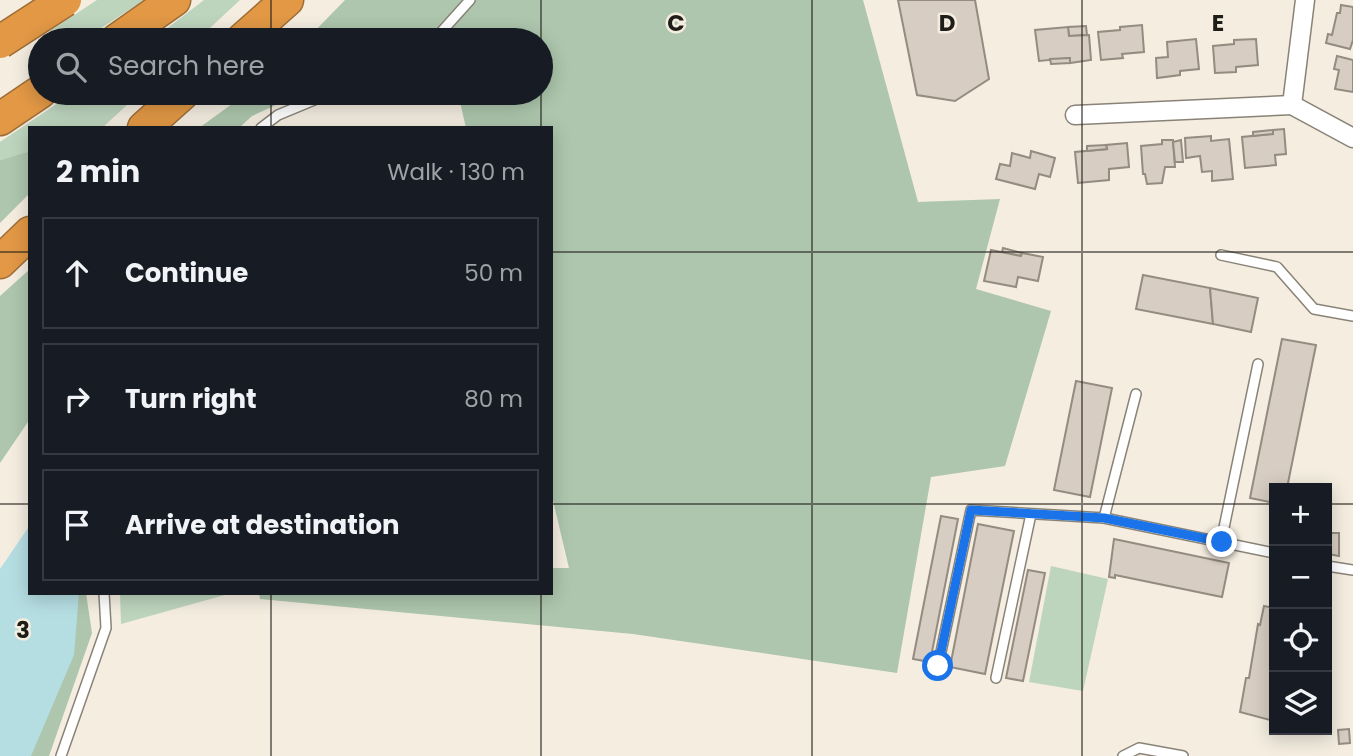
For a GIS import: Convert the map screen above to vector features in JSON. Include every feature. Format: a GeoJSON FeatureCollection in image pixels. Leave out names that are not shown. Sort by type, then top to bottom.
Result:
{"type":"FeatureCollection","features":[{"type":"Feature","properties":{"kind":"highway"},"geometry":{"type":"LineString","coordinates":[[0,62],[37,0]]}},
{"type":"Feature","properties":{"kind":"highway"},"geometry":{"type":"LineString","coordinates":[[0,42],[65,0]]}},
{"type":"Feature","properties":{"kind":"highway"},"geometry":{"type":"LineString","coordinates":[[134,28],[174,0]]}},
{"type":"Feature","properties":{"kind":"highway"},"geometry":{"type":"LineString","coordinates":[[256,28],[287,0]]}},
{"type":"Feature","properties":{"kind":"highway"},"geometry":{"type":"LineString","coordinates":[[3,118],[28,101]]}},
{"type":"Feature","properties":{"kind":"highway"},"geometry":{"type":"LineString","coordinates":[[146,126],[170,105]]}},
{"type":"Feature","properties":{"kind":"highway"},"geometry":{"type":"LineString","coordinates":[[0,262],[28,235]]}},
{"type":"Feature","properties":{"kind":"street"},"geometry":{"type":"LineString","coordinates":[[1292,105],[1305,0]]}},
{"type":"Feature","properties":{"kind":"street"},"geometry":{"type":"LineString","coordinates":[[1075,115],[1292,105],[1353,138]]}},
{"type":"Feature","properties":{"kind":"lane"},"geometry":{"type":"LineString","coordinates":[[444,28],[470,0]]}},
{"type":"Feature","properties":{"kind":"lane"},"geometry":{"type":"LineString","coordinates":[[264,126],[278,115],[302,105]]}},
{"type":"Feature","properties":{"kind":"lane"},"geometry":{"type":"LineString","coordinates":[[1221,255],[1277,267],[1314,309],[1353,316]]}},
{"type":"Feature","properties":{"kind":"lane"},"geometry":{"type":"LineString","coordinates":[[1222,542],[1258,364]]}},
{"type":"Feature","properties":{"kind":"lane"},"geometry":{"type":"LineString","coordinates":[[1104,518],[1136,394]]}},
{"type":"Feature","properties":{"kind":"lane"},"geometry":{"type":"LineString","coordinates":[[938,666],[971,510],[1104,518],[1269,552]]}},
{"type":"Feature","properties":{"kind":"lane"},"geometry":{"type":"LineString","coordinates":[[996,678],[1031,514]]}},
{"type":"Feature","properties":{"kind":"lane"},"geometry":{"type":"LineString","coordinates":[[1332,567],[1353,570]]}},
{"type":"Feature","properties":{"kind":"lane"},"geometry":{"type":"LineString","coordinates":[[61,756],[106,628],[104,595]]}},
{"type":"Feature","properties":{"kind":"lane"},"geometry":{"type":"LineString","coordinates":[[1123,756],[1139,748],[1183,756]]}},
{"type":"Feature","properties":{"kind":"green space"},"geometry":{"type":"Polygon","coordinates":[[[97,0],[144,0],[101,28],[55,28],[97,0]]]}},
{"type":"Feature","properties":{"kind":"green space"},"geometry":{"type":"Polygon","coordinates":[[[204,0],[240,0],[210,28],[168,28],[204,0]]]}},
{"type":"Feature","properties":{"kind":"green space"},"geometry":{"type":"Polygon","coordinates":[[[345,0],[863,0],[918,202],[1000,199],[976,289],[1051,311],[1005,466],[931,477],[897,673],[633,634],[260,599],[259,595],[553,595],[553,568],[569,568],[553,500],[553,126],[466,126],[461,105],[553,105],[553,28],[318,28],[345,0]]]}},
{"type":"Feature","properties":{"kind":"green space"},"geometry":{"type":"Polygon","coordinates":[[[55,105],[127,105],[104,126],[28,126],[28,152],[0,160],[0,142],[55,105]]]}},
{"type":"Feature","properties":{"kind":"green space"},"geometry":{"type":"Polygon","coordinates":[[[231,105],[276,105],[252,116],[241,126],[202,126],[231,105]]]}},
{"type":"Feature","properties":{"kind":"green space"},"geometry":{"type":"Polygon","coordinates":[[[28,152],[28,195],[0,223],[0,160],[28,152]]]}},
{"type":"Feature","properties":{"kind":"green space"},"geometry":{"type":"Polygon","coordinates":[[[28,271],[28,422],[0,463],[0,296],[28,271]]]}},
{"type":"Feature","properties":{"kind":"green space"},"geometry":{"type":"Polygon","coordinates":[[[1051,566],[1108,579],[1083,691],[1029,682],[1051,566]]]}},
{"type":"Feature","properties":{"kind":"green space"},"geometry":{"type":"Polygon","coordinates":[[[73,595],[86,595],[92,633],[49,756],[5,756],[73,595]]]}},
{"type":"Feature","properties":{"kind":"green space"},"geometry":{"type":"Polygon","coordinates":[[[120,595],[225,595],[121,624],[120,595]]]}},
{"type":"Feature","properties":{"kind":"water"},"geometry":{"type":"Polygon","coordinates":[[[28,528],[28,595],[79,595],[74,655],[31,756],[0,756],[0,569],[28,528]]]}},
{"type":"Feature","properties":{"kind":"building"},"geometry":{"type":"Polygon","coordinates":[[[898,0],[975,0],[989,79],[955,101],[917,95],[898,0]]]}},
{"type":"Feature","properties":{"kind":"building"},"geometry":{"type":"Polygon","coordinates":[[[1341,5],[1353,7],[1353,40],[1350,49],[1326,43],[1328,34],[1332,35],[1341,5]]]}},
{"type":"Feature","properties":{"kind":"building"},"geometry":{"type":"Polygon","coordinates":[[[1142,25],[1144,52],[1101,60],[1098,32],[1142,25]]]}},
{"type":"Feature","properties":{"kind":"building"},"geometry":{"type":"Polygon","coordinates":[[[1086,26],[1087,35],[1069,36],[1068,27],[1086,26]]]}},
{"type":"Feature","properties":{"kind":"building"},"geometry":{"type":"Polygon","coordinates":[[[1068,27],[1069,36],[1089,35],[1091,60],[1070,63],[1070,58],[1039,61],[1035,30],[1068,27]]]}},
{"type":"Feature","properties":{"kind":"building"},"geometry":{"type":"Polygon","coordinates":[[[1196,39],[1199,69],[1157,78],[1156,58],[1168,57],[1167,42],[1196,39]]]}},
{"type":"Feature","properties":{"kind":"building"},"geometry":{"type":"Polygon","coordinates":[[[1256,39],[1258,65],[1236,67],[1236,72],[1215,73],[1213,46],[1234,44],[1234,40],[1256,39]]]}},
{"type":"Feature","properties":{"kind":"building"},"geometry":{"type":"Polygon","coordinates":[[[1337,56],[1353,60],[1353,92],[1335,89],[1339,70],[1334,69],[1337,56]]]}},
{"type":"Feature","properties":{"kind":"building"},"geometry":{"type":"Polygon","coordinates":[[[1070,58],[1070,63],[1051,64],[1050,59],[1070,58]]]}},
{"type":"Feature","properties":{"kind":"building"},"geometry":{"type":"Polygon","coordinates":[[[1284,129],[1286,154],[1275,155],[1276,165],[1245,168],[1242,137],[1273,134],[1273,130],[1284,129]]]}},
{"type":"Feature","properties":{"kind":"building"},"geometry":{"type":"Polygon","coordinates":[[[1273,130],[1273,134],[1253,136],[1253,132],[1273,130]]]}},
{"type":"Feature","properties":{"kind":"building"},"geometry":{"type":"Polygon","coordinates":[[[1211,136],[1211,141],[1229,139],[1233,179],[1212,181],[1212,171],[1202,172],[1200,156],[1186,158],[1185,138],[1211,136]]]}},
{"type":"Feature","properties":{"kind":"building"},"geometry":{"type":"Polygon","coordinates":[[[1162,140],[1173,140],[1175,167],[1165,167],[1162,183],[1147,184],[1143,174],[1141,146],[1162,144],[1162,140]]]}},
{"type":"Feature","properties":{"kind":"building"},"geometry":{"type":"Polygon","coordinates":[[[1181,140],[1183,162],[1175,162],[1173,142],[1181,140]]]}},
{"type":"Feature","properties":{"kind":"building"},"geometry":{"type":"Polygon","coordinates":[[[1127,143],[1129,167],[1109,169],[1109,180],[1078,183],[1075,152],[1107,149],[1106,145],[1127,143]]]}},
{"type":"Feature","properties":{"kind":"building"},"geometry":{"type":"Polygon","coordinates":[[[1106,145],[1107,149],[1087,151],[1087,146],[1106,145]]]}},
{"type":"Feature","properties":{"kind":"building"},"geometry":{"type":"Polygon","coordinates":[[[1031,151],[1055,158],[1050,177],[1039,174],[1035,189],[996,179],[1000,164],[1010,166],[1012,153],[1030,158],[1031,151]]]}},
{"type":"Feature","properties":{"kind":"building"},"geometry":{"type":"Polygon","coordinates":[[[1003,248],[1022,253],[1021,256],[1002,252],[1003,248]]]}},
{"type":"Feature","properties":{"kind":"building"},"geometry":{"type":"Polygon","coordinates":[[[991,250],[1043,257],[1038,281],[1018,277],[1016,287],[984,281],[991,250]]]}},
{"type":"Feature","properties":{"kind":"building"},"geometry":{"type":"Polygon","coordinates":[[[1143,275],[1210,288],[1213,324],[1136,309],[1143,275]]]}},
{"type":"Feature","properties":{"kind":"building"},"geometry":{"type":"Polygon","coordinates":[[[1210,288],[1258,298],[1251,332],[1213,324],[1210,288]]]}},
{"type":"Feature","properties":{"kind":"building"},"geometry":{"type":"Polygon","coordinates":[[[1282,339],[1316,345],[1288,483],[1269,483],[1269,502],[1250,498],[1282,339]]]}},
{"type":"Feature","properties":{"kind":"building"},"geometry":{"type":"Polygon","coordinates":[[[1076,381],[1112,388],[1090,497],[1054,490],[1076,381]]]}},
{"type":"Feature","properties":{"kind":"building"},"geometry":{"type":"Polygon","coordinates":[[[941,516],[958,519],[930,662],[913,659],[941,516]]]}},
{"type":"Feature","properties":{"kind":"building"},"geometry":{"type":"Polygon","coordinates":[[[978,524],[1014,531],[985,674],[950,667],[978,524]]]}},
{"type":"Feature","properties":{"kind":"building"},"geometry":{"type":"Polygon","coordinates":[[[1332,533],[1339,533],[1339,556],[1332,555],[1332,533]]]}},
{"type":"Feature","properties":{"kind":"building"},"geometry":{"type":"Polygon","coordinates":[[[1114,539],[1229,563],[1222,597],[1115,575],[1115,578],[1109,577],[1114,539]]]}},
{"type":"Feature","properties":{"kind":"building"},"geometry":{"type":"Polygon","coordinates":[[[1028,570],[1045,573],[1023,681],[1006,678],[1028,570]]]}},
{"type":"Feature","properties":{"kind":"building"},"geometry":{"type":"Polygon","coordinates":[[[1264,606],[1269,607],[1269,720],[1240,712],[1258,624],[1260,625],[1264,606]]]}},
{"type":"Feature","properties":{"kind":"building"},"geometry":{"type":"Polygon","coordinates":[[[1349,729],[1350,743],[1339,744],[1338,730],[1349,729]]]}},
{"type":"Feature","properties":{"kind":"route"},"geometry":{"type":"LineString","coordinates":[[938,666],[971,510],[1104,518],[1222,542]]}}]}
